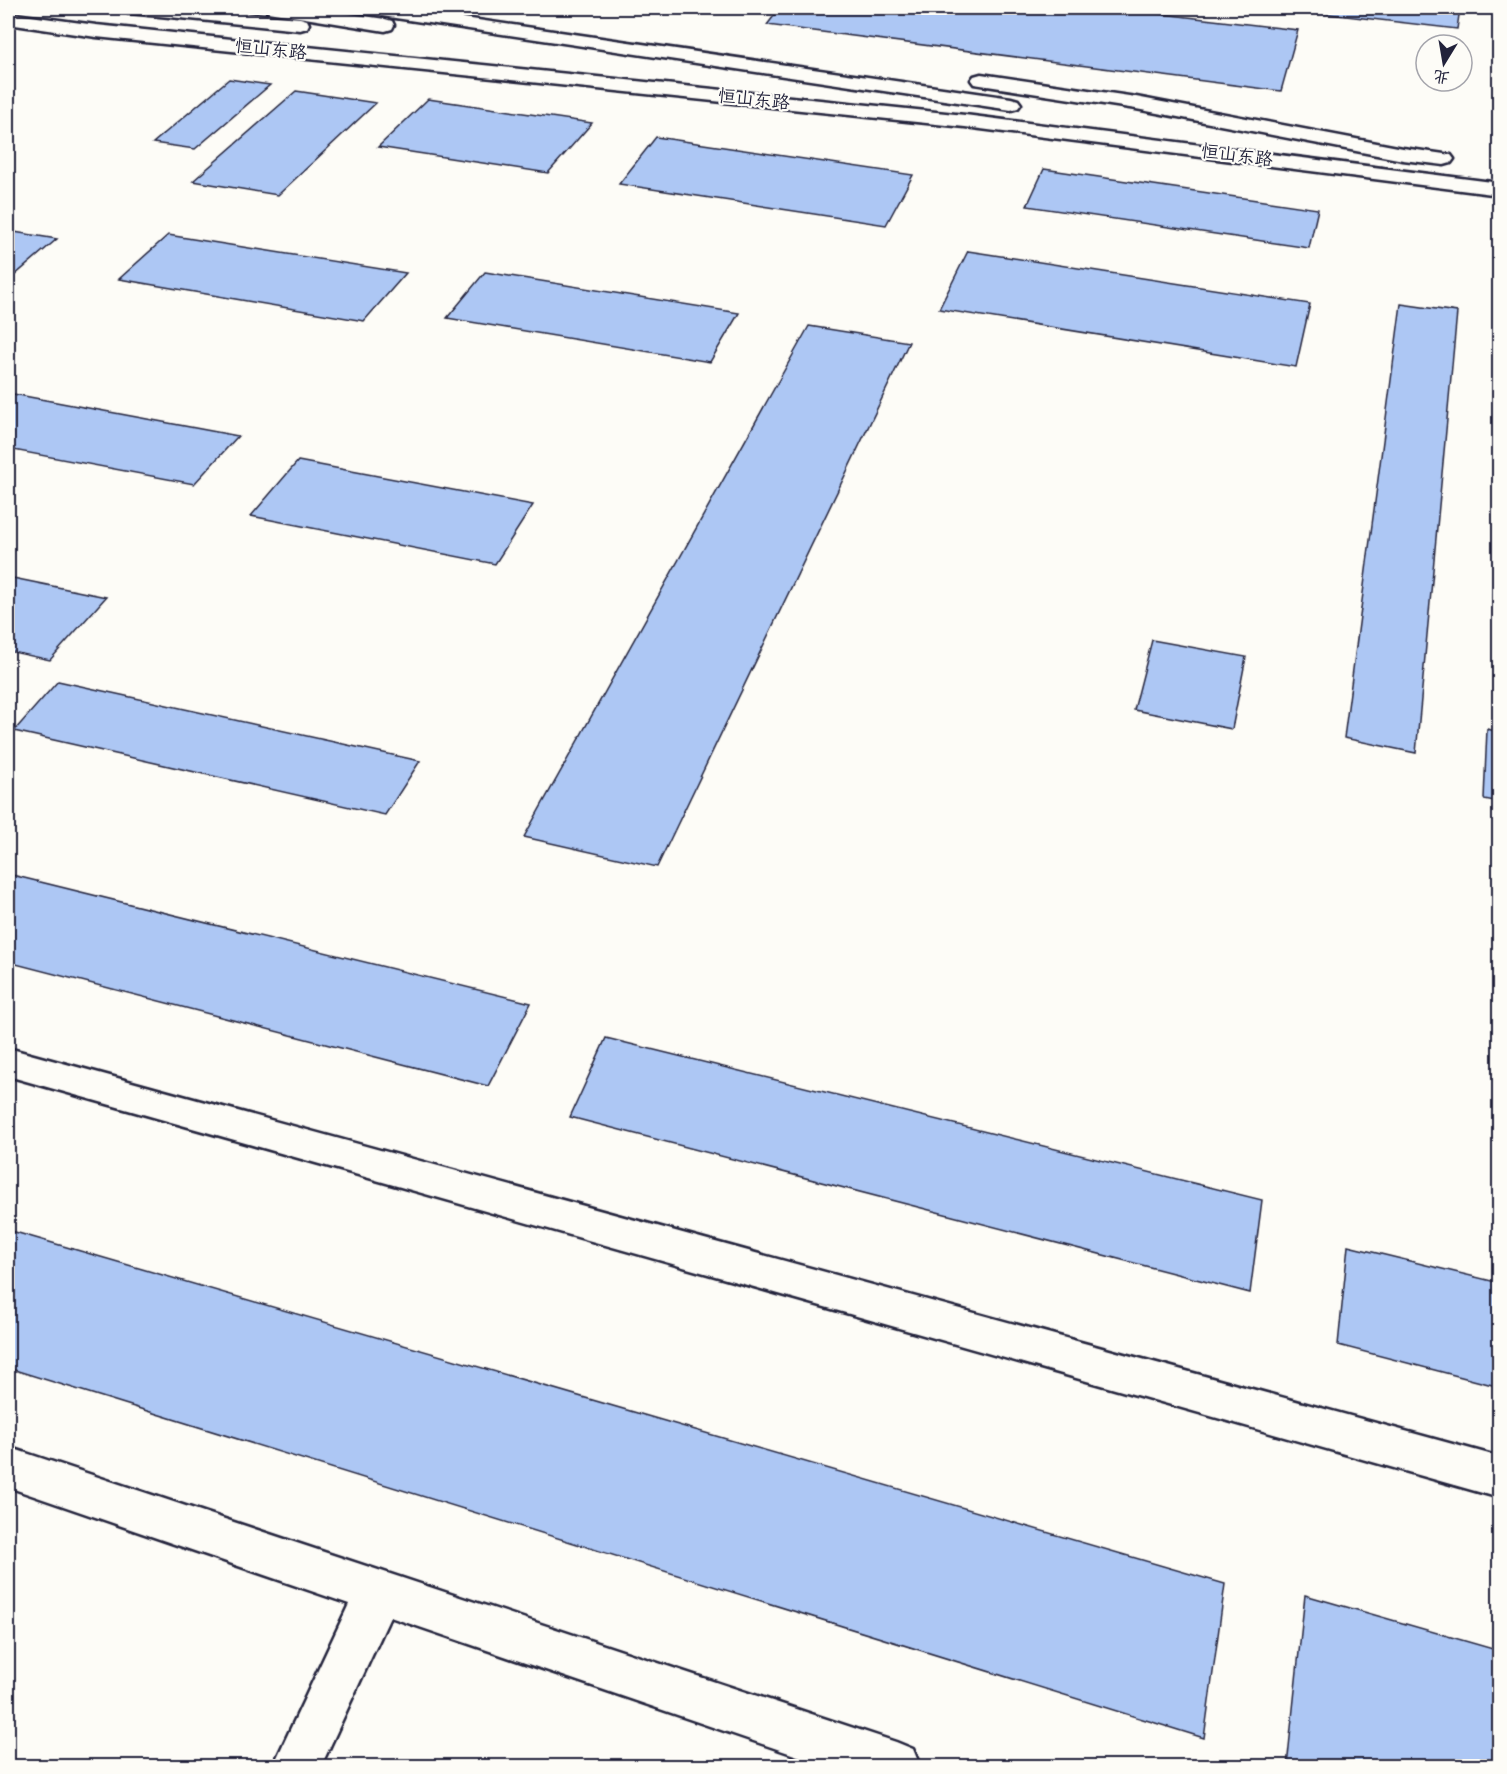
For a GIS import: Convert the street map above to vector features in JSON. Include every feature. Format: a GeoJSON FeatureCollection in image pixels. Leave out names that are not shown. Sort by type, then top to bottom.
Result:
{"type":"FeatureCollection","features":[{"type":"Feature","properties":{"kind":"main road"},"geometry":{"type":"LineString","coordinates":[[129,8],[401,34]]}},
{"type":"Feature","properties":{"kind":"main road"},"geometry":{"type":"LineString","coordinates":[[274,8],[1250,157]]}},
{"type":"Feature","properties":{"kind":"main road"},"geometry":{"type":"LineString","coordinates":[[362,8],[1027,107]]}},
{"type":"Feature","properties":{"kind":"main road"},"geometry":{"type":"LineString","coordinates":[[486,8],[616,27]]}},
{"type":"Feature","properties":{"kind":"main road","name":"恒山东路"},"geometry":{"type":"LineString","coordinates":[[8,19],[120,34],[965,121],[1500,189]]}},
{"type":"Feature","properties":{"kind":"main road"},"geometry":{"type":"LineString","coordinates":[[436,37],[518,45]]}},
{"type":"Feature","properties":{"kind":"main road","name":"恒山东路"},"geometry":{"type":"LineString","coordinates":[[959,77],[1136,103],[1403,153],[1467,162]]}},
{"type":"Feature","properties":{"kind":"main road"},"geometry":{"type":"LineString","coordinates":[[1062,111],[1403,153]]}},
{"type":"Feature","properties":{"kind":"main road"},"geometry":{"type":"LineString","coordinates":[[8,1062],[1500,1478]]}},
{"type":"Feature","properties":{"kind":"main road"},"geometry":{"type":"LineString","coordinates":[[8,1467],[896,1767]]}},
{"type":"Feature","properties":{"kind":"main road"},"geometry":{"type":"LineString","coordinates":[[297,1767],[378,1593]]}},
{"type":"Feature","properties":{"kind":"building"},"geometry":{"type":"Polygon","coordinates":[[[780,8],[1111,8],[1298,30],[1281,91],[767,25],[780,8]]]}},
{"type":"Feature","properties":{"kind":"building"},"geometry":{"type":"Polygon","coordinates":[[[1277,8],[1460,8],[1457,29],[1277,8]]]}},
{"type":"Feature","properties":{"kind":"building"},"geometry":{"type":"Polygon","coordinates":[[[229,79],[270,85],[195,149],[153,143],[229,79]]]}},
{"type":"Feature","properties":{"kind":"building"},"geometry":{"type":"Polygon","coordinates":[[[296,91],[376,103],[278,195],[193,181],[296,91]]]}},
{"type":"Feature","properties":{"kind":"building"},"geometry":{"type":"Polygon","coordinates":[[[428,99],[592,123],[548,173],[378,147],[428,99]]]}},
{"type":"Feature","properties":{"kind":"building"},"geometry":{"type":"Polygon","coordinates":[[[656,137],[913,175],[886,225],[619,184],[656,137]]]}},
{"type":"Feature","properties":{"kind":"building"},"geometry":{"type":"Polygon","coordinates":[[[1044,169],[1318,209],[1309,248],[1027,206],[1044,169]]]}},
{"type":"Feature","properties":{"kind":"building"},"geometry":{"type":"Polygon","coordinates":[[[8,231],[57,239],[8,281],[8,231]]]}},
{"type":"Feature","properties":{"kind":"building"},"geometry":{"type":"Polygon","coordinates":[[[168,235],[406,273],[364,321],[119,279],[168,235]]]}},
{"type":"Feature","properties":{"kind":"building"},"geometry":{"type":"Polygon","coordinates":[[[968,251],[1310,304],[1296,367],[939,309],[968,251]]]}},
{"type":"Feature","properties":{"kind":"building"},"geometry":{"type":"Polygon","coordinates":[[[485,272],[739,313],[710,362],[447,318],[485,272]]]}},
{"type":"Feature","properties":{"kind":"building"},"geometry":{"type":"Polygon","coordinates":[[[1401,304],[1457,312],[1416,753],[1344,738],[1401,304]]]}},
{"type":"Feature","properties":{"kind":"building"},"geometry":{"type":"Polygon","coordinates":[[[809,326],[909,342],[657,867],[524,837],[809,326]]]}},
{"type":"Feature","properties":{"kind":"building"},"geometry":{"type":"Polygon","coordinates":[[[8,393],[238,436],[194,484],[8,449],[8,393]]]}},
{"type":"Feature","properties":{"kind":"building"},"geometry":{"type":"Polygon","coordinates":[[[298,461],[533,505],[495,564],[251,516],[298,461]]]}},
{"type":"Feature","properties":{"kind":"building"},"geometry":{"type":"Polygon","coordinates":[[[1497,534],[1500,535],[1500,606],[1493,605],[1497,534]]]}},
{"type":"Feature","properties":{"kind":"building"},"geometry":{"type":"Polygon","coordinates":[[[8,577],[106,597],[50,660],[8,651],[8,577]]]}},
{"type":"Feature","properties":{"kind":"building"},"geometry":{"type":"Polygon","coordinates":[[[1152,640],[1246,657],[1232,729],[1134,710],[1152,640]]]}},
{"type":"Feature","properties":{"kind":"building"},"geometry":{"type":"Polygon","coordinates":[[[58,681],[420,761],[385,815],[14,731],[58,681]]]}},
{"type":"Feature","properties":{"kind":"building"},"geometry":{"type":"Polygon","coordinates":[[[1487,729],[1500,732],[1500,802],[1484,799],[1487,729]]]}},
{"type":"Feature","properties":{"kind":"building"},"geometry":{"type":"Polygon","coordinates":[[[8,874],[531,1003],[488,1086],[8,962],[8,874]]]}},
{"type":"Feature","properties":{"kind":"building"},"geometry":{"type":"Polygon","coordinates":[[[606,1038],[1262,1200],[1250,1293],[570,1117],[606,1038]]]}},
{"type":"Feature","properties":{"kind":"building"},"geometry":{"type":"Polygon","coordinates":[[[8,1230],[1225,1584],[1204,1738],[8,1368],[8,1230]]]}},
{"type":"Feature","properties":{"kind":"building"},"geometry":{"type":"Polygon","coordinates":[[[1348,1246],[1500,1283],[1500,1387],[1338,1345],[1348,1246]]]}},
{"type":"Feature","properties":{"kind":"building"},"geometry":{"type":"Polygon","coordinates":[[[1305,1595],[1500,1651],[1500,1766],[1287,1766],[1305,1595]]]}}]}
